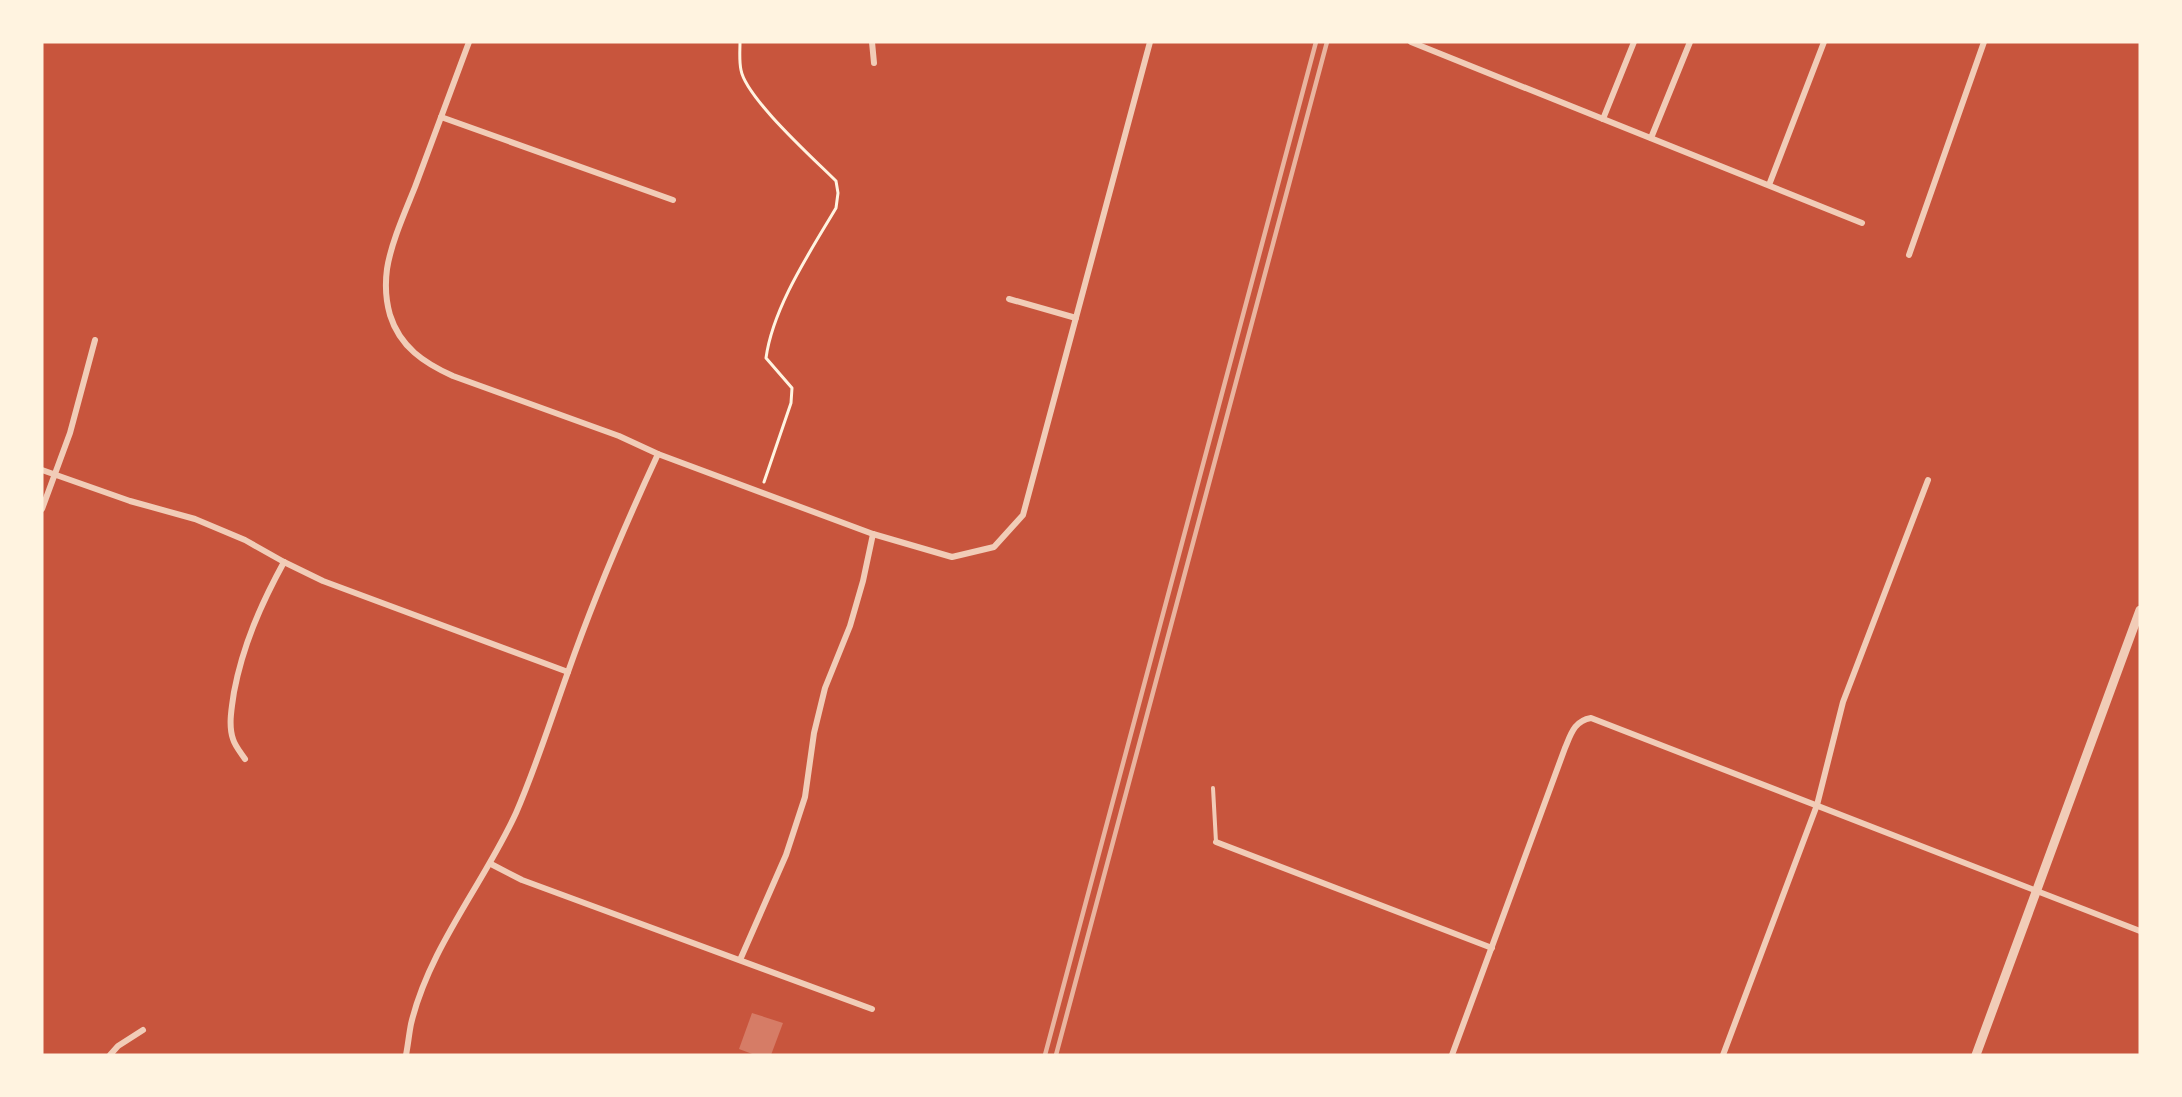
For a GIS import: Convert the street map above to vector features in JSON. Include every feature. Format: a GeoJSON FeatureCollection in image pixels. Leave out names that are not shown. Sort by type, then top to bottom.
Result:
{"type":"FeatureCollection","features":[{"type":"Feature","properties":{"kind":"street"},"geometry":{"type":"LineString","coordinates":[[469,42],[388,266],[386,285],[390,314],[403,342],[430,366],[453,376],[619,436],[658,454],[873,534],[952,556],[994,547],[1023,515],[1150,42]]}},
{"type":"Feature","properties":{"kind":"street"},"geometry":{"type":"LineString","coordinates":[[872,42],[874,63]]}},
{"type":"Feature","properties":{"kind":"street"},"geometry":{"type":"LineString","coordinates":[[1411,42],[1862,223]]}},
{"type":"Feature","properties":{"kind":"street"},"geometry":{"type":"LineString","coordinates":[[1604,119],[1634,42]]}},
{"type":"Feature","properties":{"kind":"street"},"geometry":{"type":"LineString","coordinates":[[1651,138],[1690,42]]}},
{"type":"Feature","properties":{"kind":"street"},"geometry":{"type":"LineString","coordinates":[[1769,185],[1824,42]]}},
{"type":"Feature","properties":{"kind":"street"},"geometry":{"type":"LineString","coordinates":[[1909,255],[1984,42]]}},
{"type":"Feature","properties":{"kind":"street"},"geometry":{"type":"LineString","coordinates":[[441,117],[673,200]]}},
{"type":"Feature","properties":{"kind":"street"},"geometry":{"type":"LineString","coordinates":[[1009,299],[1076,318]]}},
{"type":"Feature","properties":{"kind":"street"},"geometry":{"type":"LineString","coordinates":[[42,509],[70,433],[95,340]]}},
{"type":"Feature","properties":{"kind":"street"},"geometry":{"type":"LineString","coordinates":[[406,1055],[411,1024],[420,994],[457,918],[491,864],[516,812],[634,505],[658,454]]}},
{"type":"Feature","properties":{"kind":"street"},"geometry":{"type":"LineString","coordinates":[[42,470],[130,501],[195,519],[245,540],[323,581],[568,672]]}},
{"type":"Feature","properties":{"kind":"street"},"geometry":{"type":"LineString","coordinates":[[1723,1055],[1817,805],[1843,702],[1928,480]]}},
{"type":"Feature","properties":{"kind":"street"},"geometry":{"type":"LineString","coordinates":[[740,960],[786,855],[806,797],[814,733],[825,688],[850,626],[873,534]]}},
{"type":"Feature","properties":{"kind":"street"},"geometry":{"type":"LineString","coordinates":[[245,759],[233,738],[231,712],[240,664],[268,590],[284,562]]}},
{"type":"Feature","properties":{"kind":"street"},"geometry":{"type":"LineString","coordinates":[[1976,1055],[2140,610]]}},
{"type":"Feature","properties":{"kind":"street"},"geometry":{"type":"LineString","coordinates":[[1452,1055],[1575,725],[1591,718],[2140,931]]}},
{"type":"Feature","properties":{"kind":"street"},"geometry":{"type":"LineString","coordinates":[[1216,842],[1492,948]]}},
{"type":"Feature","properties":{"kind":"street"},"geometry":{"type":"LineString","coordinates":[[491,864],[522,880],[872,1009]]}},
{"type":"Feature","properties":{"kind":"street"},"geometry":{"type":"LineString","coordinates":[[110,1055],[118,1046],[142,1030]]}},
{"type":"Feature","properties":{"kind":"lane"},"geometry":{"type":"LineString","coordinates":[[1213,788],[1216,842]]}},
{"type":"Feature","properties":{"kind":"path"},"geometry":{"type":"LineString","coordinates":[[740,42],[741,70],[748,85],[768,111],[836,181],[838,193],[836,208],[785,301],[770,339],[766,358],[792,388],[791,403],[760,492]]}},
{"type":"Feature","properties":{"kind":"building"},"geometry":{"type":"Polygon","coordinates":[[[752,1013],[783,1023],[771,1055],[755,1055],[739,1049],[752,1013]]]}},
{"type":"Feature","properties":{"kind":"railway"},"geometry":{"type":"LineString","coordinates":[[1045,1055],[1316,42]]}},
{"type":"Feature","properties":{"kind":"railway"},"geometry":{"type":"LineString","coordinates":[[1056,1055],[1327,42]]}}]}
